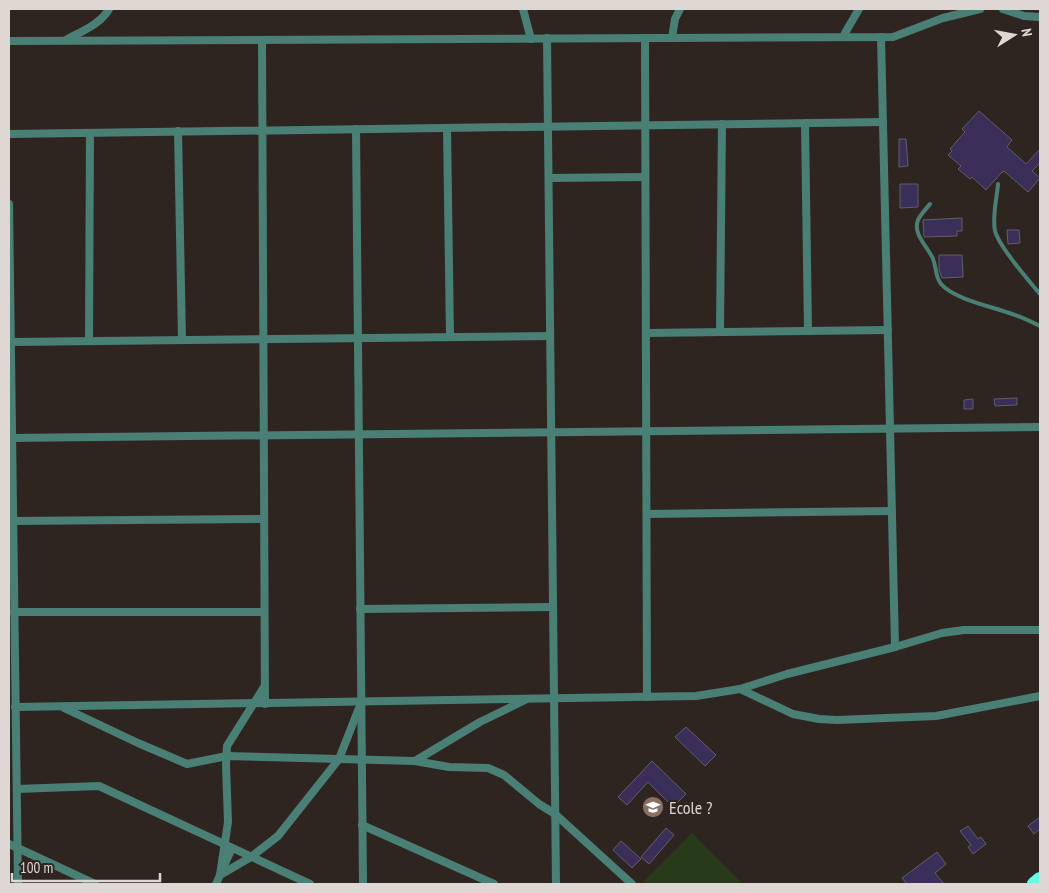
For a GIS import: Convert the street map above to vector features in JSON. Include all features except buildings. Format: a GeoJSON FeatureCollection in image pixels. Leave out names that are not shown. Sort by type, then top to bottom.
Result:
{"type":"FeatureCollection","features":[{"type":"Feature","properties":{"kind":"highway"},"geometry":{"type":"LineString","coordinates":[[1034,884],[1040,879]]}},
{"type":"Feature","properties":{"kind":"street"},"geometry":{"type":"LineString","coordinates":[[64,40],[93,25],[109,9]]}},
{"type":"Feature","properties":{"kind":"street"},"geometry":{"type":"LineString","coordinates":[[523,9],[531,39]]}},
{"type":"Feature","properties":{"kind":"street"},"geometry":{"type":"LineString","coordinates":[[672,38],[674,19],[680,9]]}},
{"type":"Feature","properties":{"kind":"street"},"geometry":{"type":"LineString","coordinates":[[844,33],[859,9]]}},
{"type":"Feature","properties":{"kind":"street"},"geometry":{"type":"LineString","coordinates":[[9,41],[893,37],[943,18],[980,9]]}},
{"type":"Feature","properties":{"kind":"street"},"geometry":{"type":"LineString","coordinates":[[1003,9],[1014,11],[1024,16],[1040,17]]}},
{"type":"Feature","properties":{"kind":"street"},"geometry":{"type":"LineString","coordinates":[[881,37],[895,647]]}},
{"type":"Feature","properties":{"kind":"street"},"geometry":{"type":"LineString","coordinates":[[547,38],[556,884]]}},
{"type":"Feature","properties":{"kind":"street"},"geometry":{"type":"LineString","coordinates":[[645,38],[648,697]]}},
{"type":"Feature","properties":{"kind":"street"},"geometry":{"type":"LineString","coordinates":[[262,40],[265,704]]}},
{"type":"Feature","properties":{"kind":"street"},"geometry":{"type":"LineString","coordinates":[[9,134],[883,122]]}},
{"type":"Feature","properties":{"kind":"street"},"geometry":{"type":"LineString","coordinates":[[805,123],[808,331]]}},
{"type":"Feature","properties":{"kind":"street"},"geometry":{"type":"LineString","coordinates":[[720,332],[722,124]]}},
{"type":"Feature","properties":{"kind":"street"},"geometry":{"type":"LineString","coordinates":[[447,128],[450,337]]}},
{"type":"Feature","properties":{"kind":"street"},"geometry":{"type":"LineString","coordinates":[[356,129],[363,884]]}},
{"type":"Feature","properties":{"kind":"street"},"geometry":{"type":"LineString","coordinates":[[178,131],[182,340]]}},
{"type":"Feature","properties":{"kind":"street"},"geometry":{"type":"LineString","coordinates":[[89,341],[90,132]]}},
{"type":"Feature","properties":{"kind":"street"},"geometry":{"type":"LineString","coordinates":[[549,178],[645,177]]}},
{"type":"Feature","properties":{"kind":"street"},"geometry":{"type":"LineString","coordinates":[[9,204],[11,521],[18,884]]}},
{"type":"Feature","properties":{"kind":"street"},"geometry":{"type":"LineString","coordinates":[[646,333],[888,330]]}},
{"type":"Feature","properties":{"kind":"street"},"geometry":{"type":"LineString","coordinates":[[11,342],[550,336]]}},
{"type":"Feature","properties":{"kind":"street"},"geometry":{"type":"LineString","coordinates":[[10,438],[1040,427]]}},
{"type":"Feature","properties":{"kind":"street"},"geometry":{"type":"LineString","coordinates":[[647,514],[892,511]]}},
{"type":"Feature","properties":{"kind":"street"},"geometry":{"type":"LineString","coordinates":[[11,521],[264,519]]}},
{"type":"Feature","properties":{"kind":"street"},"geometry":{"type":"LineString","coordinates":[[360,609],[553,608]]}},
{"type":"Feature","properties":{"kind":"street"},"geometry":{"type":"LineString","coordinates":[[14,612],[264,612]]}},
{"type":"Feature","properties":{"kind":"street"},"geometry":{"type":"LineString","coordinates":[[16,707],[696,696],[740,689],[787,674],[895,647],[942,633],[964,630],[1040,630]]}},
{"type":"Feature","properties":{"kind":"street"},"geometry":{"type":"LineString","coordinates":[[216,884],[228,846],[227,746],[265,685]]}},
{"type":"Feature","properties":{"kind":"street"},"geometry":{"type":"LineString","coordinates":[[740,689],[793,714],[837,720],[936,716],[1040,696]]}},
{"type":"Feature","properties":{"kind":"street"},"geometry":{"type":"LineString","coordinates":[[415,761],[480,722],[526,700]]}},
{"type":"Feature","properties":{"kind":"street"},"geometry":{"type":"LineString","coordinates":[[220,875],[250,857],[278,836],[339,759],[361,702]]}},
{"type":"Feature","properties":{"kind":"street"},"geometry":{"type":"LineString","coordinates":[[61,707],[187,764],[227,756],[415,761],[449,767],[488,768],[504,776],[539,804],[555,814],[632,884]]}},
{"type":"Feature","properties":{"kind":"street"},"geometry":{"type":"LineString","coordinates":[[16,789],[99,786],[310,884]]}},
{"type":"Feature","properties":{"kind":"street"},"geometry":{"type":"LineString","coordinates":[[362,825],[494,884]]}},
{"type":"Feature","properties":{"kind":"street"},"geometry":{"type":"LineString","coordinates":[[9,844],[95,884]]}},
{"type":"Feature","properties":{"kind":"lane"},"geometry":{"type":"LineString","coordinates":[[998,184],[996,232],[1001,244],[1040,294]]}},
{"type":"Feature","properties":{"kind":"lane"},"geometry":{"type":"LineString","coordinates":[[930,204],[918,220],[917,230],[934,259],[936,277],[941,284],[948,291],[961,297],[1016,315],[1040,326]]}},
{"type":"Feature","properties":{"kind":"green space"},"geometry":{"type":"Polygon","coordinates":[[[692,833],[743,884],[646,884],[643,882],[692,833]]]}},
{"type":"Feature","properties":{"kind":"place","name":"Ecole ?"},"geometry":{"type":"Point","coordinates":[653,807]}}]}
